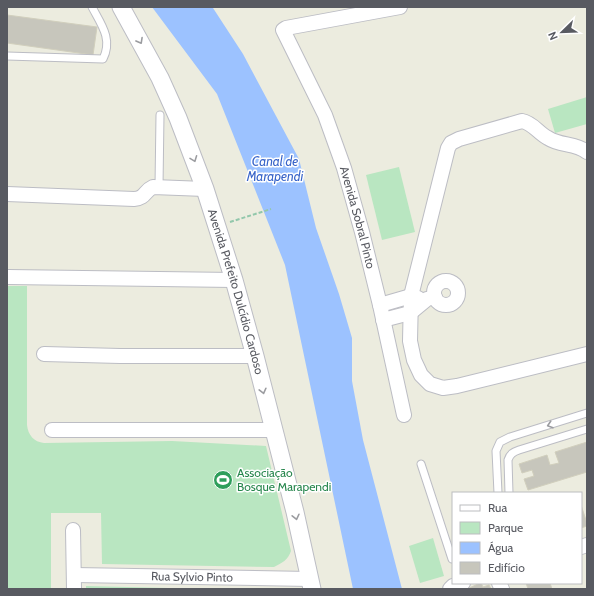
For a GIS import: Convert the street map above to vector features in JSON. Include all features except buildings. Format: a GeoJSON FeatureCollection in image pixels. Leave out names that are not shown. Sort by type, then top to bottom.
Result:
{"type":"FeatureCollection","features":[{"type":"Feature","properties":{"kind":"street","name":"Avenida Prefeito Dulcídio Cardoso"},"geometry":{"type":"LineString","coordinates":[[121,7],[160,78],[178,118],[206,189],[234,280],[255,356],[295,512],[311,584]]}},
{"type":"Feature","properties":{"kind":"street","name":"Avenida Sobral Pinto"},"geometry":{"type":"LineString","coordinates":[[400,7],[284,29],[284,33],[318,98],[333,133],[348,182],[380,305],[404,416]]}},
{"type":"Feature","properties":{"kind":"street"},"geometry":{"type":"LineString","coordinates":[[587,152],[582,148],[549,139],[532,125],[522,121],[459,138],[451,143],[448,148],[411,296],[410,313],[410,341],[414,360],[421,375],[430,384],[443,388],[457,386],[587,354]]}},
{"type":"Feature","properties":{"kind":"street"},"geometry":{"type":"LineString","coordinates":[[7,194],[140,199],[145,196],[149,189],[159,186],[206,189]]}},
{"type":"Feature","properties":{"kind":"street"},"geometry":{"type":"LineString","coordinates":[[8,277],[234,280]]}},
{"type":"Feature","properties":{"kind":"street"},"geometry":{"type":"LineString","coordinates":[[380,305],[411,296],[431,298],[410,313],[383,320]]}},
{"type":"Feature","properties":{"kind":"street"},"geometry":{"type":"LineString","coordinates":[[44,354],[120,356],[255,356]]}},
{"type":"Feature","properties":{"kind":"street"},"geometry":{"type":"LineString","coordinates":[[52,430],[273,430]]}},
{"type":"Feature","properties":{"kind":"street"},"geometry":{"type":"LineString","coordinates":[[73,530],[74,589]]}},
{"type":"Feature","properties":{"kind":"street","name":"Rua Sylvio Pinto"},"geometry":{"type":"LineString","coordinates":[[74,575],[311,584]]}},
{"type":"Feature","properties":{"kind":"street"},"geometry":{"type":"LineString","coordinates":[[450,589],[453,586],[460,584]]}},
{"type":"Feature","properties":{"kind":"lane"},"geometry":{"type":"LineString","coordinates":[[7,56],[103,59],[106,53],[107,36],[92,7]]}},
{"type":"Feature","properties":{"kind":"lane"},"geometry":{"type":"LineString","coordinates":[[159,186],[160,115]]}},
{"type":"Feature","properties":{"kind":"lane"},"geometry":{"type":"LineString","coordinates":[[498,492],[496,451],[500,442],[587,413]]}},
{"type":"Feature","properties":{"kind":"lane"},"geometry":{"type":"LineString","coordinates":[[509,492],[508,460],[512,453],[587,429]]}},
{"type":"Feature","properties":{"kind":"lane"},"geometry":{"type":"LineString","coordinates":[[421,464],[452,559]]}},
{"type":"Feature","properties":{"kind":"path"},"geometry":{"type":"LineString","coordinates":[[217,227],[270,209]]}},
{"type":"Feature","properties":{"kind":"green space"},"geometry":{"type":"Polygon","coordinates":[[[587,97],[587,124],[555,133],[548,109],[587,97]]]}},
{"type":"Feature","properties":{"kind":"green space"},"geometry":{"type":"Polygon","coordinates":[[[399,167],[415,232],[382,240],[366,175],[399,167]]]}},
{"type":"Feature","properties":{"kind":"green space"},"geometry":{"type":"Polygon","coordinates":[[[7,286],[27,286],[27,425],[34,440],[44,443],[172,441],[266,446],[291,551],[286,559],[274,567],[102,564],[101,513],[51,513],[51,589],[7,589],[7,286]]]}},
{"type":"Feature","properties":{"kind":"green space"},"geometry":{"type":"Polygon","coordinates":[[[433,538],[444,576],[420,583],[409,546],[433,538]]]}},
{"type":"Feature","properties":{"kind":"green space"},"geometry":{"type":"Polygon","coordinates":[[[86,586],[168,588],[168,589],[86,589],[86,586]]]}},
{"type":"Feature","properties":{"kind":"water","name":"Canal de Marapendi"},"geometry":{"type":"Polygon","coordinates":[[[152,7],[213,8],[243,54],[299,159],[316,228],[339,294],[352,338],[352,381],[363,440],[402,589],[353,589],[285,265],[217,94],[152,7]]]}},
{"type":"Feature","properties":{"kind":"place","name":"Associação Bosque Marapendi"},"geometry":{"type":"Point","coordinates":[223,480]}}]}
